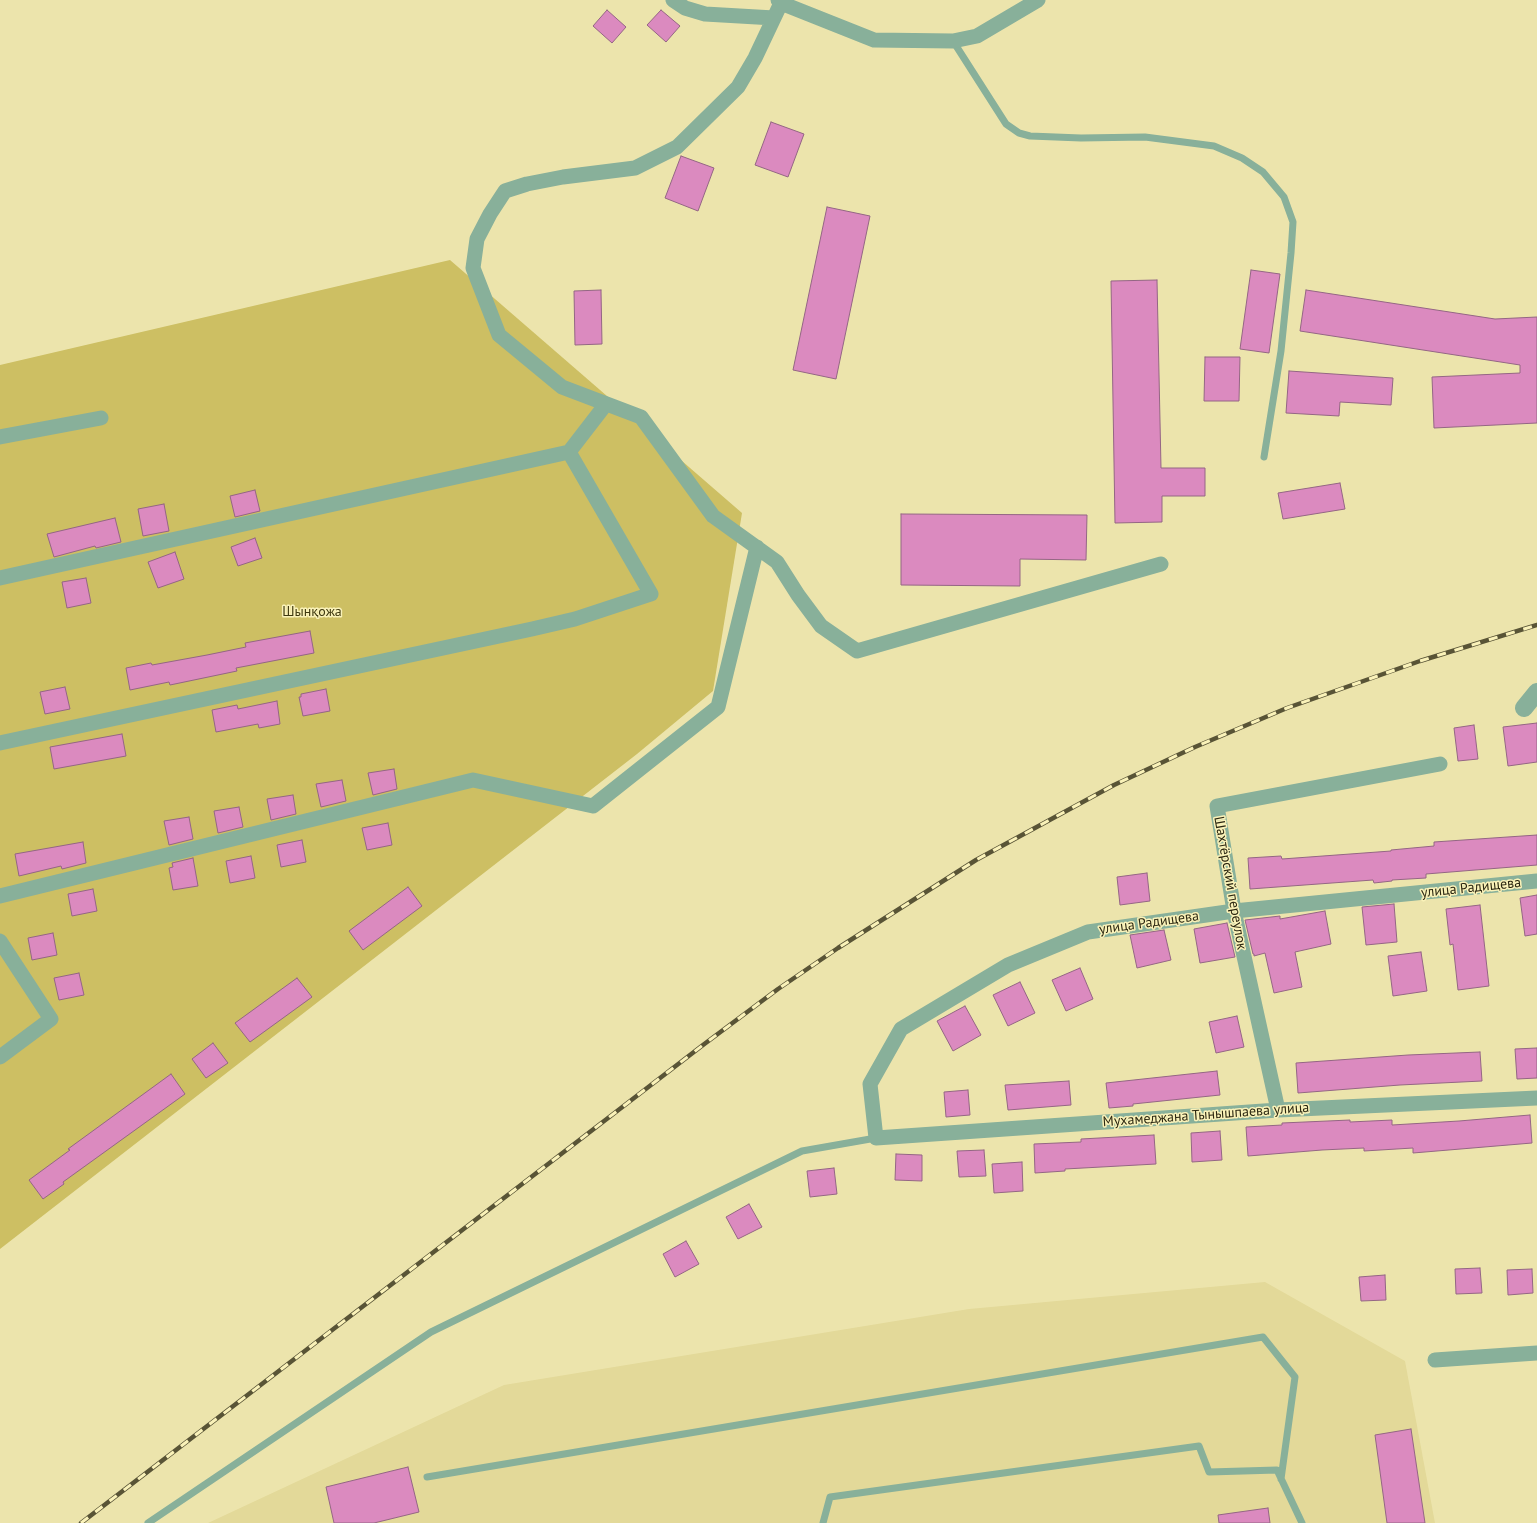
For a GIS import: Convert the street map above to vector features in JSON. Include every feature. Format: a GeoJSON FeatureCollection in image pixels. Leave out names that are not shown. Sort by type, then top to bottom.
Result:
{"type":"FeatureCollection","features":[{"type":"Feature","properties":{"kind":"street"},"geometry":{"type":"LineString","coordinates":[[673,0],[685,8],[705,14],[774,18]]}},
{"type":"Feature","properties":{"kind":"street"},"geometry":{"type":"LineString","coordinates":[[1038,0],[977,36],[952,42],[874,40],[780,2],[755,58],[738,87],[677,147],[635,168],[563,177],[527,184],[505,191],[490,214],[477,239],[473,268],[499,334],[562,388],[641,417],[713,516],[778,562],[798,595],[821,626],[857,651],[1161,564]]}},
{"type":"Feature","properties":{"kind":"street"},"geometry":{"type":"LineString","coordinates":[[0,578],[569,452],[606,404]]}},
{"type":"Feature","properties":{"kind":"street"},"geometry":{"type":"LineString","coordinates":[[0,437],[101,418]]}},
{"type":"Feature","properties":{"kind":"street"},"geometry":{"type":"LineString","coordinates":[[0,743],[532,629],[576,618],[651,594],[569,452]]}},
{"type":"Feature","properties":{"kind":"street"},"geometry":{"type":"LineString","coordinates":[[0,896],[473,780],[593,806],[718,707],[757,547]]}},
{"type":"Feature","properties":{"kind":"street"},"geometry":{"type":"LineString","coordinates":[[1524,708],[1537,692]]}},
{"type":"Feature","properties":{"kind":"street","name":"Шахтёрский переулок"},"geometry":{"type":"LineString","coordinates":[[1278,1110],[1234,911],[1217,806],[1440,764]]}},
{"type":"Feature","properties":{"kind":"street","name":"улица Радищева"},"geometry":{"type":"LineString","coordinates":[[876,1138],[870,1084],[901,1030],[1008,965],[1088,932],[1234,911],[1537,881]]}},
{"type":"Feature","properties":{"kind":"street"},"geometry":{"type":"LineString","coordinates":[[0,941],[51,1019],[0,1058]]}},
{"type":"Feature","properties":{"kind":"street","name":"Мухамеджана Тынышпаева улица"},"geometry":{"type":"LineString","coordinates":[[876,1138],[1278,1110],[1537,1098]]}},
{"type":"Feature","properties":{"kind":"street"},"geometry":{"type":"LineString","coordinates":[[1434,1360],[1537,1353]]}},
{"type":"Feature","properties":{"kind":"lane"},"geometry":{"type":"LineString","coordinates":[[952,42],[1006,124],[1019,133],[1030,136],[1074,138],[1145,137],[1214,146],[1242,158],[1263,172],[1284,197],[1293,222],[1291,254],[1281,351],[1264,457]]}},
{"type":"Feature","properties":{"kind":"lane"},"geometry":{"type":"LineString","coordinates":[[148,1523],[431,1332],[802,1151],[876,1138]]}},
{"type":"Feature","properties":{"kind":"lane"},"geometry":{"type":"LineString","coordinates":[[427,1477],[1263,1337],[1295,1377],[1282,1479]]}},
{"type":"Feature","properties":{"kind":"lane"},"geometry":{"type":"LineString","coordinates":[[823,1523],[830,1497],[1199,1446],[1210,1472],[1278,1470],[1302,1523]]}},
{"type":"Feature","properties":{"kind":"shaded area"},"geometry":{"type":"Polygon","coordinates":[[[1265,1282],[1405,1361],[1435,1523],[208,1523],[504,1385],[969,1309],[1265,1282]]]}},
{"type":"Feature","properties":{"kind":"green space","name":"Шынқожа"},"geometry":{"type":"Polygon","coordinates":[[[450,260],[742,513],[713,691],[637,754],[0,1249],[0,365],[450,260]]]}},
{"type":"Feature","properties":{"kind":"building"},"geometry":{"type":"Polygon","coordinates":[[[607,10],[626,27],[612,43],[593,26],[607,10]]]}},
{"type":"Feature","properties":{"kind":"building"},"geometry":{"type":"Polygon","coordinates":[[[661,10],[680,26],[666,42],[647,25],[661,10]]]}},
{"type":"Feature","properties":{"kind":"building"},"geometry":{"type":"Polygon","coordinates":[[[771,122],[804,134],[788,177],[755,165],[771,122]]]}},
{"type":"Feature","properties":{"kind":"building"},"geometry":{"type":"Polygon","coordinates":[[[681,156],[714,168],[698,211],[665,198],[681,156]]]}},
{"type":"Feature","properties":{"kind":"building"},"geometry":{"type":"Polygon","coordinates":[[[827,207],[870,216],[836,379],[793,370],[827,207]]]}},
{"type":"Feature","properties":{"kind":"building"},"geometry":{"type":"Polygon","coordinates":[[[1251,270],[1280,274],[1269,353],[1240,349],[1251,270]]]}},
{"type":"Feature","properties":{"kind":"building"},"geometry":{"type":"Polygon","coordinates":[[[1157,280],[1161,468],[1205,468],[1205,496],[1162,496],[1162,522],[1115,523],[1111,281],[1157,280]]]}},
{"type":"Feature","properties":{"kind":"building"},"geometry":{"type":"Polygon","coordinates":[[[601,290],[602,344],[575,345],[574,291],[601,290]]]}},
{"type":"Feature","properties":{"kind":"building"},"geometry":{"type":"Polygon","coordinates":[[[1306,290],[1495,319],[1537,317],[1537,423],[1434,428],[1432,377],[1520,373],[1520,365],[1300,331],[1306,290]]]}},
{"type":"Feature","properties":{"kind":"building"},"geometry":{"type":"Polygon","coordinates":[[[1205,357],[1240,357],[1239,401],[1204,401],[1205,357]]]}},
{"type":"Feature","properties":{"kind":"building"},"geometry":{"type":"Polygon","coordinates":[[[1289,371],[1393,378],[1391,405],[1340,402],[1339,416],[1286,413],[1289,371]]]}},
{"type":"Feature","properties":{"kind":"building"},"geometry":{"type":"Polygon","coordinates":[[[1340,483],[1345,509],[1283,519],[1278,493],[1340,483]]]}},
{"type":"Feature","properties":{"kind":"building"},"geometry":{"type":"Polygon","coordinates":[[[255,490],[260,511],[235,517],[230,496],[255,490]]]}},
{"type":"Feature","properties":{"kind":"building"},"geometry":{"type":"Polygon","coordinates":[[[164,504],[169,531],[143,536],[138,509],[164,504]]]}},
{"type":"Feature","properties":{"kind":"building"},"geometry":{"type":"Polygon","coordinates":[[[901,514],[1087,515],[1086,560],[1020,559],[1020,586],[901,585],[901,514]]]}},
{"type":"Feature","properties":{"kind":"building"},"geometry":{"type":"Polygon","coordinates":[[[115,518],[121,542],[96,548],[95,546],[54,557],[47,534],[115,518]]]}},
{"type":"Feature","properties":{"kind":"building"},"geometry":{"type":"Polygon","coordinates":[[[255,538],[262,558],[238,566],[231,547],[255,538]]]}},
{"type":"Feature","properties":{"kind":"building"},"geometry":{"type":"Polygon","coordinates":[[[175,552],[184,579],[158,588],[148,562],[175,552]]]}},
{"type":"Feature","properties":{"kind":"building"},"geometry":{"type":"Polygon","coordinates":[[[86,578],[91,603],[67,608],[62,582],[86,578]]]}},
{"type":"Feature","properties":{"kind":"building"},"geometry":{"type":"Polygon","coordinates":[[[310,631],[314,653],[236,668],[237,671],[170,685],[169,682],[130,690],[126,668],[207,655],[246,647],[245,643],[310,631]]]}},
{"type":"Feature","properties":{"kind":"building"},"geometry":{"type":"Polygon","coordinates":[[[65,687],[70,709],[45,714],[40,692],[65,687]]]}},
{"type":"Feature","properties":{"kind":"building"},"geometry":{"type":"Polygon","coordinates":[[[326,689],[330,711],[303,716],[299,697],[301,697],[301,694],[326,689]]]}},
{"type":"Feature","properties":{"kind":"building"},"geometry":{"type":"Polygon","coordinates":[[[277,701],[280,724],[259,728],[258,724],[216,732],[212,710],[237,705],[238,709],[277,701]]]}},
{"type":"Feature","properties":{"kind":"building"},"geometry":{"type":"Polygon","coordinates":[[[1537,723],[1537,762],[1508,766],[1503,727],[1537,723]]]}},
{"type":"Feature","properties":{"kind":"building"},"geometry":{"type":"Polygon","coordinates":[[[1474,725],[1478,759],[1458,761],[1454,728],[1474,725]]]}},
{"type":"Feature","properties":{"kind":"building"},"geometry":{"type":"Polygon","coordinates":[[[122,734],[126,756],[54,769],[50,747],[122,734]]]}},
{"type":"Feature","properties":{"kind":"building"},"geometry":{"type":"Polygon","coordinates":[[[394,769],[397,789],[373,795],[368,773],[394,769]]]}},
{"type":"Feature","properties":{"kind":"building"},"geometry":{"type":"Polygon","coordinates":[[[342,780],[346,801],[321,807],[316,784],[342,780]]]}},
{"type":"Feature","properties":{"kind":"building"},"geometry":{"type":"Polygon","coordinates":[[[293,795],[296,814],[271,820],[267,799],[293,795]]]}},
{"type":"Feature","properties":{"kind":"building"},"geometry":{"type":"Polygon","coordinates":[[[239,807],[243,827],[218,833],[214,811],[239,807]]]}},
{"type":"Feature","properties":{"kind":"building"},"geometry":{"type":"Polygon","coordinates":[[[189,817],[193,839],[169,845],[164,821],[189,817]]]}},
{"type":"Feature","properties":{"kind":"building"},"geometry":{"type":"Polygon","coordinates":[[[388,823],[392,845],[367,850],[362,828],[388,823]]]}},
{"type":"Feature","properties":{"kind":"building"},"geometry":{"type":"Polygon","coordinates":[[[1537,835],[1537,865],[1426,874],[1426,878],[1392,880],[1374,883],[1373,880],[1250,889],[1248,858],[1281,856],[1282,859],[1391,851],[1434,846],[1434,842],[1537,835]]]}},
{"type":"Feature","properties":{"kind":"building"},"geometry":{"type":"Polygon","coordinates":[[[302,840],[306,862],[281,867],[277,845],[302,840]]]}},
{"type":"Feature","properties":{"kind":"building"},"geometry":{"type":"Polygon","coordinates":[[[83,842],[86,863],[62,869],[61,866],[19,876],[15,854],[83,842]]]}},
{"type":"Feature","properties":{"kind":"building"},"geometry":{"type":"Polygon","coordinates":[[[251,856],[255,878],[230,883],[226,861],[251,856]]]}},
{"type":"Feature","properties":{"kind":"building"},"geometry":{"type":"Polygon","coordinates":[[[193,858],[198,886],[173,890],[169,868],[173,867],[172,863],[193,858]]]}},
{"type":"Feature","properties":{"kind":"building"},"geometry":{"type":"Polygon","coordinates":[[[1147,873],[1150,901],[1120,905],[1117,877],[1147,873]]]}},
{"type":"Feature","properties":{"kind":"building"},"geometry":{"type":"Polygon","coordinates":[[[408,887],[422,906],[363,950],[349,931],[408,887]]]}},
{"type":"Feature","properties":{"kind":"building"},"geometry":{"type":"Polygon","coordinates":[[[93,889],[97,911],[72,916],[68,894],[93,889]]]}},
{"type":"Feature","properties":{"kind":"building"},"geometry":{"type":"Polygon","coordinates":[[[1537,895],[1537,934],[1525,936],[1520,898],[1537,895]]]}},
{"type":"Feature","properties":{"kind":"building"},"geometry":{"type":"Polygon","coordinates":[[[1394,904],[1397,942],[1366,945],[1362,907],[1394,904]]]}},
{"type":"Feature","properties":{"kind":"building"},"geometry":{"type":"Polygon","coordinates":[[[1480,905],[1489,986],[1458,990],[1453,944],[1450,945],[1446,909],[1480,905]]]}},
{"type":"Feature","properties":{"kind":"building"},"geometry":{"type":"Polygon","coordinates":[[[1325,911],[1331,944],[1295,952],[1302,987],[1274,993],[1265,953],[1254,956],[1245,920],[1280,916],[1280,919],[1325,911]]]}},
{"type":"Feature","properties":{"kind":"building"},"geometry":{"type":"Polygon","coordinates":[[[1227,923],[1235,957],[1200,963],[1194,929],[1227,923]]]}},
{"type":"Feature","properties":{"kind":"building"},"geometry":{"type":"Polygon","coordinates":[[[1164,930],[1171,960],[1137,968],[1130,935],[1164,930]]]}},
{"type":"Feature","properties":{"kind":"building"},"geometry":{"type":"Polygon","coordinates":[[[53,933],[57,955],[32,960],[28,938],[53,933]]]}},
{"type":"Feature","properties":{"kind":"building"},"geometry":{"type":"Polygon","coordinates":[[[1421,952],[1427,991],[1393,996],[1388,956],[1421,952]]]}},
{"type":"Feature","properties":{"kind":"building"},"geometry":{"type":"Polygon","coordinates":[[[1080,968],[1093,999],[1066,1011],[1052,980],[1080,968]]]}},
{"type":"Feature","properties":{"kind":"building"},"geometry":{"type":"Polygon","coordinates":[[[79,973],[84,995],[59,1000],[54,978],[79,973]]]}},
{"type":"Feature","properties":{"kind":"building"},"geometry":{"type":"Polygon","coordinates":[[[297,978],[312,997],[250,1042],[235,1023],[297,978]]]}},
{"type":"Feature","properties":{"kind":"building"},"geometry":{"type":"Polygon","coordinates":[[[1020,982],[1035,1013],[1008,1026],[993,995],[1020,982]]]}},
{"type":"Feature","properties":{"kind":"building"},"geometry":{"type":"Polygon","coordinates":[[[965,1006],[981,1035],[953,1051],[937,1021],[965,1006]]]}},
{"type":"Feature","properties":{"kind":"building"},"geometry":{"type":"Polygon","coordinates":[[[1237,1016],[1244,1047],[1216,1053],[1209,1022],[1237,1016]]]}},
{"type":"Feature","properties":{"kind":"building"},"geometry":{"type":"Polygon","coordinates":[[[213,1043],[228,1063],[206,1078],[192,1059],[213,1043]]]}},
{"type":"Feature","properties":{"kind":"building"},"geometry":{"type":"Polygon","coordinates":[[[1537,1048],[1537,1078],[1517,1079],[1515,1049],[1537,1048]]]}},
{"type":"Feature","properties":{"kind":"building"},"geometry":{"type":"Polygon","coordinates":[[[1480,1052],[1482,1081],[1400,1085],[1298,1093],[1296,1063],[1408,1055],[1480,1052]]]}},
{"type":"Feature","properties":{"kind":"building"},"geometry":{"type":"Polygon","coordinates":[[[1217,1071],[1220,1095],[1109,1108],[1106,1083],[1217,1071]]]}},
{"type":"Feature","properties":{"kind":"building"},"geometry":{"type":"Polygon","coordinates":[[[171,1074],[185,1094],[63,1182],[64,1184],[43,1199],[29,1180],[70,1150],[68,1149],[171,1074]]]}},
{"type":"Feature","properties":{"kind":"building"},"geometry":{"type":"Polygon","coordinates":[[[1069,1081],[1071,1105],[1008,1110],[1005,1085],[1069,1081]]]}},
{"type":"Feature","properties":{"kind":"building"},"geometry":{"type":"Polygon","coordinates":[[[968,1090],[970,1115],[946,1117],[944,1092],[968,1090]]]}},
{"type":"Feature","properties":{"kind":"building"},"geometry":{"type":"Polygon","coordinates":[[[1530,1115],[1532,1143],[1413,1153],[1413,1148],[1364,1151],[1364,1148],[1248,1156],[1246,1127],[1282,1125],[1282,1123],[1350,1120],[1350,1122],[1392,1120],[1392,1125],[1530,1115]]]}},
{"type":"Feature","properties":{"kind":"building"},"geometry":{"type":"Polygon","coordinates":[[[1220,1131],[1222,1160],[1192,1162],[1191,1133],[1220,1131]]]}},
{"type":"Feature","properties":{"kind":"building"},"geometry":{"type":"Polygon","coordinates":[[[1154,1135],[1156,1164],[1065,1169],[1065,1171],[1035,1173],[1034,1144],[1081,1142],[1081,1139],[1154,1135]]]}},
{"type":"Feature","properties":{"kind":"building"},"geometry":{"type":"Polygon","coordinates":[[[984,1150],[986,1176],[959,1177],[957,1151],[984,1150]]]}},
{"type":"Feature","properties":{"kind":"building"},"geometry":{"type":"Polygon","coordinates":[[[896,1154],[922,1155],[922,1181],[895,1180],[896,1154]]]}},
{"type":"Feature","properties":{"kind":"building"},"geometry":{"type":"Polygon","coordinates":[[[1022,1162],[1023,1191],[994,1193],[992,1164],[1022,1162]]]}},
{"type":"Feature","properties":{"kind":"building"},"geometry":{"type":"Polygon","coordinates":[[[834,1168],[837,1194],[810,1197],[807,1171],[834,1168]]]}},
{"type":"Feature","properties":{"kind":"building"},"geometry":{"type":"Polygon","coordinates":[[[749,1204],[762,1227],[738,1239],[726,1217],[749,1204]]]}},
{"type":"Feature","properties":{"kind":"building"},"geometry":{"type":"Polygon","coordinates":[[[686,1241],[699,1264],[675,1277],[663,1254],[686,1241]]]}},
{"type":"Feature","properties":{"kind":"building"},"geometry":{"type":"Polygon","coordinates":[[[1480,1268],[1482,1293],[1456,1294],[1455,1269],[1480,1268]]]}},
{"type":"Feature","properties":{"kind":"building"},"geometry":{"type":"Polygon","coordinates":[[[1532,1269],[1533,1293],[1508,1295],[1507,1270],[1532,1269]]]}},
{"type":"Feature","properties":{"kind":"building"},"geometry":{"type":"Polygon","coordinates":[[[1385,1275],[1386,1300],[1361,1301],[1359,1277],[1385,1275]]]}},
{"type":"Feature","properties":{"kind":"building"},"geometry":{"type":"Polygon","coordinates":[[[1411,1429],[1425,1523],[1387,1523],[1375,1435],[1411,1429]]]}},
{"type":"Feature","properties":{"kind":"building"},"geometry":{"type":"Polygon","coordinates":[[[408,1467],[419,1512],[374,1523],[334,1523],[326,1487],[408,1467]]]}},
{"type":"Feature","properties":{"kind":"building"},"geometry":{"type":"Polygon","coordinates":[[[1268,1508],[1270,1523],[1219,1523],[1218,1515],[1268,1508]]]}},
{"type":"Feature","properties":{"kind":"railway"},"geometry":{"type":"LineString","coordinates":[[81,1523],[778,989],[838,948],[976,860],[1114,785],[1195,747],[1287,708],[1420,661],[1537,625]]}}]}
